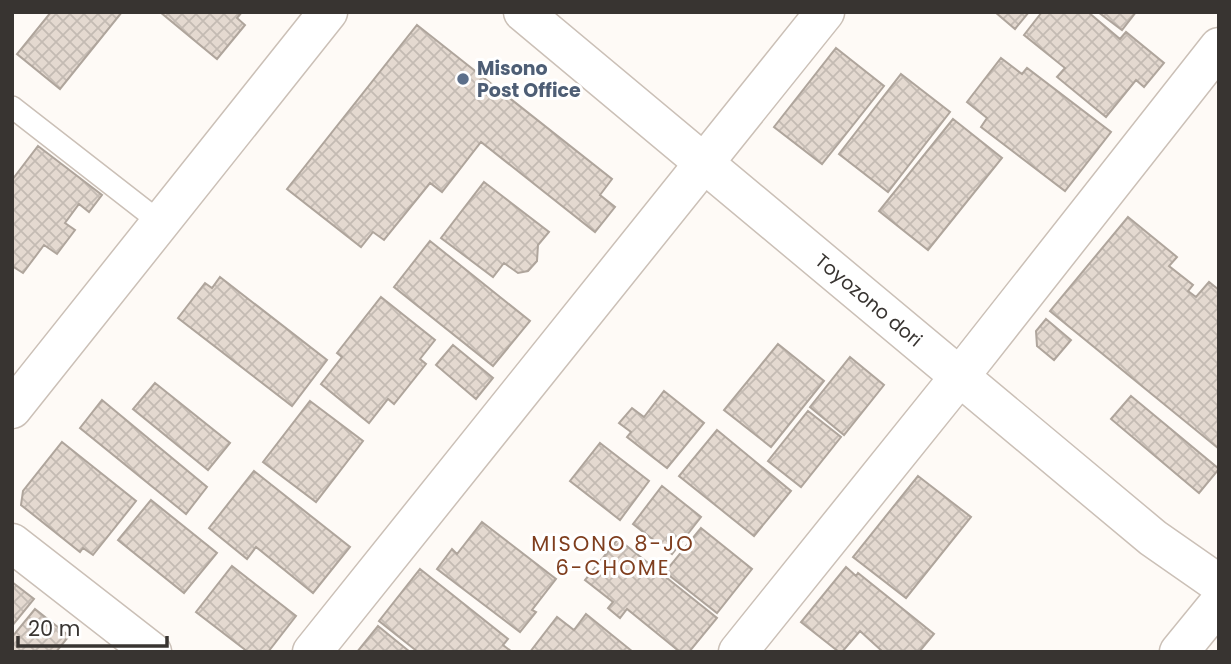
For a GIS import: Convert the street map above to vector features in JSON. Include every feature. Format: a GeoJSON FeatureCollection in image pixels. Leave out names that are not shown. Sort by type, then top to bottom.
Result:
{"type":"FeatureCollection","features":[{"type":"Feature","properties":{"kind":"street"},"geometry":{"type":"LineString","coordinates":[[12,409],[328,12]]}},
{"type":"Feature","properties":{"kind":"street","name":"Toyozono dori"},"geometry":{"type":"LineString","coordinates":[[523,12],[1153,538],[1219,584]]}},
{"type":"Feature","properties":{"kind":"street"},"geometry":{"type":"LineString","coordinates":[[312,652],[825,12]]}},
{"type":"Feature","properties":{"kind":"street"},"geometry":{"type":"LineString","coordinates":[[738,652],[961,376],[1219,47]]}},
{"type":"Feature","properties":{"kind":"street"},"geometry":{"type":"LineString","coordinates":[[12,543],[152,652]]}},
{"type":"Feature","properties":{"kind":"street"},"geometry":{"type":"LineString","coordinates":[[1179,652],[1219,603]]}},
{"type":"Feature","properties":{"kind":"lane"},"geometry":{"type":"LineString","coordinates":[[12,107],[161,223]]}},
{"type":"Feature","properties":{"kind":"building"},"geometry":{"type":"Polygon","coordinates":[[[51,12],[122,12],[60,89],[17,54],[51,12]]]}},
{"type":"Feature","properties":{"kind":"building"},"geometry":{"type":"Polygon","coordinates":[[[160,12],[242,12],[237,18],[245,25],[217,59],[160,12]]]}},
{"type":"Feature","properties":{"kind":"building"},"geometry":{"type":"Polygon","coordinates":[[[995,12],[1029,12],[1015,29],[995,12]]]}},
{"type":"Feature","properties":{"kind":"building"},"geometry":{"type":"Polygon","coordinates":[[[1042,12],[1088,12],[1120,39],[1126,32],[1164,63],[1144,87],[1136,80],[1106,117],[1057,77],[1065,68],[1024,35],[1042,12]]]}},
{"type":"Feature","properties":{"kind":"building"},"geometry":{"type":"Polygon","coordinates":[[[1098,12],[1136,12],[1122,30],[1098,12]]]}},
{"type":"Feature","properties":{"kind":"building"},"geometry":{"type":"Polygon","coordinates":[[[417,25],[612,179],[600,195],[615,207],[595,232],[481,142],[442,192],[430,183],[384,240],[373,232],[361,247],[287,189],[417,25]]]}},
{"type":"Feature","properties":{"kind":"building"},"geometry":{"type":"Polygon","coordinates":[[[836,48],[884,86],[822,164],[774,127],[836,48]]]}},
{"type":"Feature","properties":{"kind":"building"},"geometry":{"type":"Polygon","coordinates":[[[1001,58],[1022,74],[1027,68],[1111,132],[1065,191],[981,127],[987,118],[967,102],[1001,58]]]}},
{"type":"Feature","properties":{"kind":"building"},"geometry":{"type":"Polygon","coordinates":[[[901,74],[950,112],[888,192],[839,154],[901,74]]]}},
{"type":"Feature","properties":{"kind":"building"},"geometry":{"type":"Polygon","coordinates":[[[953,119],[1002,158],[928,250],[879,211],[953,119]]]}},
{"type":"Feature","properties":{"kind":"building"},"geometry":{"type":"Polygon","coordinates":[[[38,146],[102,195],[89,212],[79,204],[65,223],[75,230],[57,254],[44,245],[23,273],[12,266],[12,180],[38,146]]]}},
{"type":"Feature","properties":{"kind":"building"},"geometry":{"type":"Polygon","coordinates":[[[484,182],[549,232],[538,245],[537,261],[528,271],[518,273],[504,263],[493,277],[441,238],[484,182]]]}},
{"type":"Feature","properties":{"kind":"building"},"geometry":{"type":"Polygon","coordinates":[[[1128,217],[1177,257],[1169,266],[1193,285],[1188,291],[1196,297],[1209,282],[1219,290],[1219,449],[1050,311],[1128,217]]]}},
{"type":"Feature","properties":{"kind":"building"},"geometry":{"type":"Polygon","coordinates":[[[430,241],[530,321],[493,366],[394,287],[430,241]]]}},
{"type":"Feature","properties":{"kind":"building"},"geometry":{"type":"Polygon","coordinates":[[[220,277],[327,360],[292,406],[178,318],[205,283],[212,288],[220,277]]]}},
{"type":"Feature","properties":{"kind":"building"},"geometry":{"type":"Polygon","coordinates":[[[381,297],[435,340],[420,359],[426,364],[394,404],[388,399],[369,423],[321,384],[342,357],[337,353],[381,297]]]}},
{"type":"Feature","properties":{"kind":"building"},"geometry":{"type":"Polygon","coordinates":[[[1046,319],[1071,340],[1054,360],[1037,346],[1036,331],[1046,319]]]}},
{"type":"Feature","properties":{"kind":"building"},"geometry":{"type":"Polygon","coordinates":[[[778,344],[824,381],[771,447],[724,410],[778,344]]]}},
{"type":"Feature","properties":{"kind":"building"},"geometry":{"type":"Polygon","coordinates":[[[453,345],[493,378],[476,399],[436,365],[453,345]]]}},
{"type":"Feature","properties":{"kind":"building"},"geometry":{"type":"Polygon","coordinates":[[[850,357],[884,385],[844,435],[810,407],[850,357]]]}},
{"type":"Feature","properties":{"kind":"building"},"geometry":{"type":"Polygon","coordinates":[[[155,383],[230,443],[208,470],[133,409],[155,383]]]}},
{"type":"Feature","properties":{"kind":"building"},"geometry":{"type":"Polygon","coordinates":[[[664,391],[704,423],[667,468],[627,437],[631,432],[619,423],[632,408],[644,417],[664,391]]]}},
{"type":"Feature","properties":{"kind":"building"},"geometry":{"type":"Polygon","coordinates":[[[1131,396],[1219,469],[1199,493],[1111,419],[1131,396]]]}},
{"type":"Feature","properties":{"kind":"building"},"geometry":{"type":"Polygon","coordinates":[[[102,400],[207,487],[186,514],[80,428],[102,400]]]}},
{"type":"Feature","properties":{"kind":"building"},"geometry":{"type":"Polygon","coordinates":[[[310,401],[363,441],[316,502],[263,462],[310,401]]]}},
{"type":"Feature","properties":{"kind":"building"},"geometry":{"type":"Polygon","coordinates":[[[808,411],[841,437],[801,487],[768,461],[808,411]]]}},
{"type":"Feature","properties":{"kind":"building"},"geometry":{"type":"Polygon","coordinates":[[[717,430],[791,491],[754,536],[679,476],[717,430]]]}},
{"type":"Feature","properties":{"kind":"building"},"geometry":{"type":"Polygon","coordinates":[[[62,442],[136,501],[93,555],[83,548],[80,552],[21,505],[23,491],[62,442]]]}},
{"type":"Feature","properties":{"kind":"building"},"geometry":{"type":"Polygon","coordinates":[[[600,443],[649,481],[620,520],[570,481],[600,443]]]}},
{"type":"Feature","properties":{"kind":"building"},"geometry":{"type":"Polygon","coordinates":[[[254,471],[350,547],[313,593],[256,547],[247,559],[209,528],[254,471]]]}},
{"type":"Feature","properties":{"kind":"building"},"geometry":{"type":"Polygon","coordinates":[[[918,476],[971,517],[906,598],[853,557],[918,476]]]}},
{"type":"Feature","properties":{"kind":"building"},"geometry":{"type":"Polygon","coordinates":[[[662,486],[701,517],[672,554],[633,524],[662,486]]]}},
{"type":"Feature","properties":{"kind":"building"},"geometry":{"type":"Polygon","coordinates":[[[151,500],[217,553],[184,593],[118,540],[151,500]]]}},
{"type":"Feature","properties":{"kind":"building"},"geometry":{"type":"Polygon","coordinates":[[[482,522],[556,579],[532,610],[536,612],[520,632],[437,569],[452,549],[457,554],[482,522]]]}},
{"type":"Feature","properties":{"kind":"building"},"geometry":{"type":"Polygon","coordinates":[[[701,528],[752,569],[717,613],[665,572],[701,528]]]}},
{"type":"Feature","properties":{"kind":"building"},"geometry":{"type":"Polygon","coordinates":[[[618,539],[717,618],[689,652],[680,652],[627,609],[620,618],[608,608],[613,602],[585,580],[618,539]]]}},
{"type":"Feature","properties":{"kind":"building"},"geometry":{"type":"Polygon","coordinates":[[[232,566],[296,616],[268,652],[248,652],[196,612],[232,566]]]}},
{"type":"Feature","properties":{"kind":"building"},"geometry":{"type":"Polygon","coordinates":[[[846,567],[856,576],[858,573],[934,634],[919,652],[883,652],[860,631],[842,652],[839,652],[801,622],[846,567]]]}},
{"type":"Feature","properties":{"kind":"building"},"geometry":{"type":"Polygon","coordinates":[[[420,569],[508,639],[503,645],[512,652],[418,652],[379,621],[420,569]]]}},
{"type":"Feature","properties":{"kind":"building"},"geometry":{"type":"Polygon","coordinates":[[[12,582],[34,599],[12,626],[12,582]]]}},
{"type":"Feature","properties":{"kind":"building"},"geometry":{"type":"Polygon","coordinates":[[[35,609],[69,636],[56,652],[12,652],[12,637],[35,609]]]}},
{"type":"Feature","properties":{"kind":"building"},"geometry":{"type":"Polygon","coordinates":[[[586,614],[633,652],[530,652],[557,617],[574,630],[586,614]]]}},
{"type":"Feature","properties":{"kind":"building"},"geometry":{"type":"Polygon","coordinates":[[[378,626],[410,652],[357,652],[378,626]]]}},
{"type":"Feature","properties":{"kind":"place","name":"Misono Post Office"},"geometry":{"type":"Point","coordinates":[463,79]}},
{"type":"Feature","properties":{"kind":"district","name":"MISONO 8-JO 6-CHOME"},"geometry":{"type":"Point","coordinates":[613,556]}}]}
